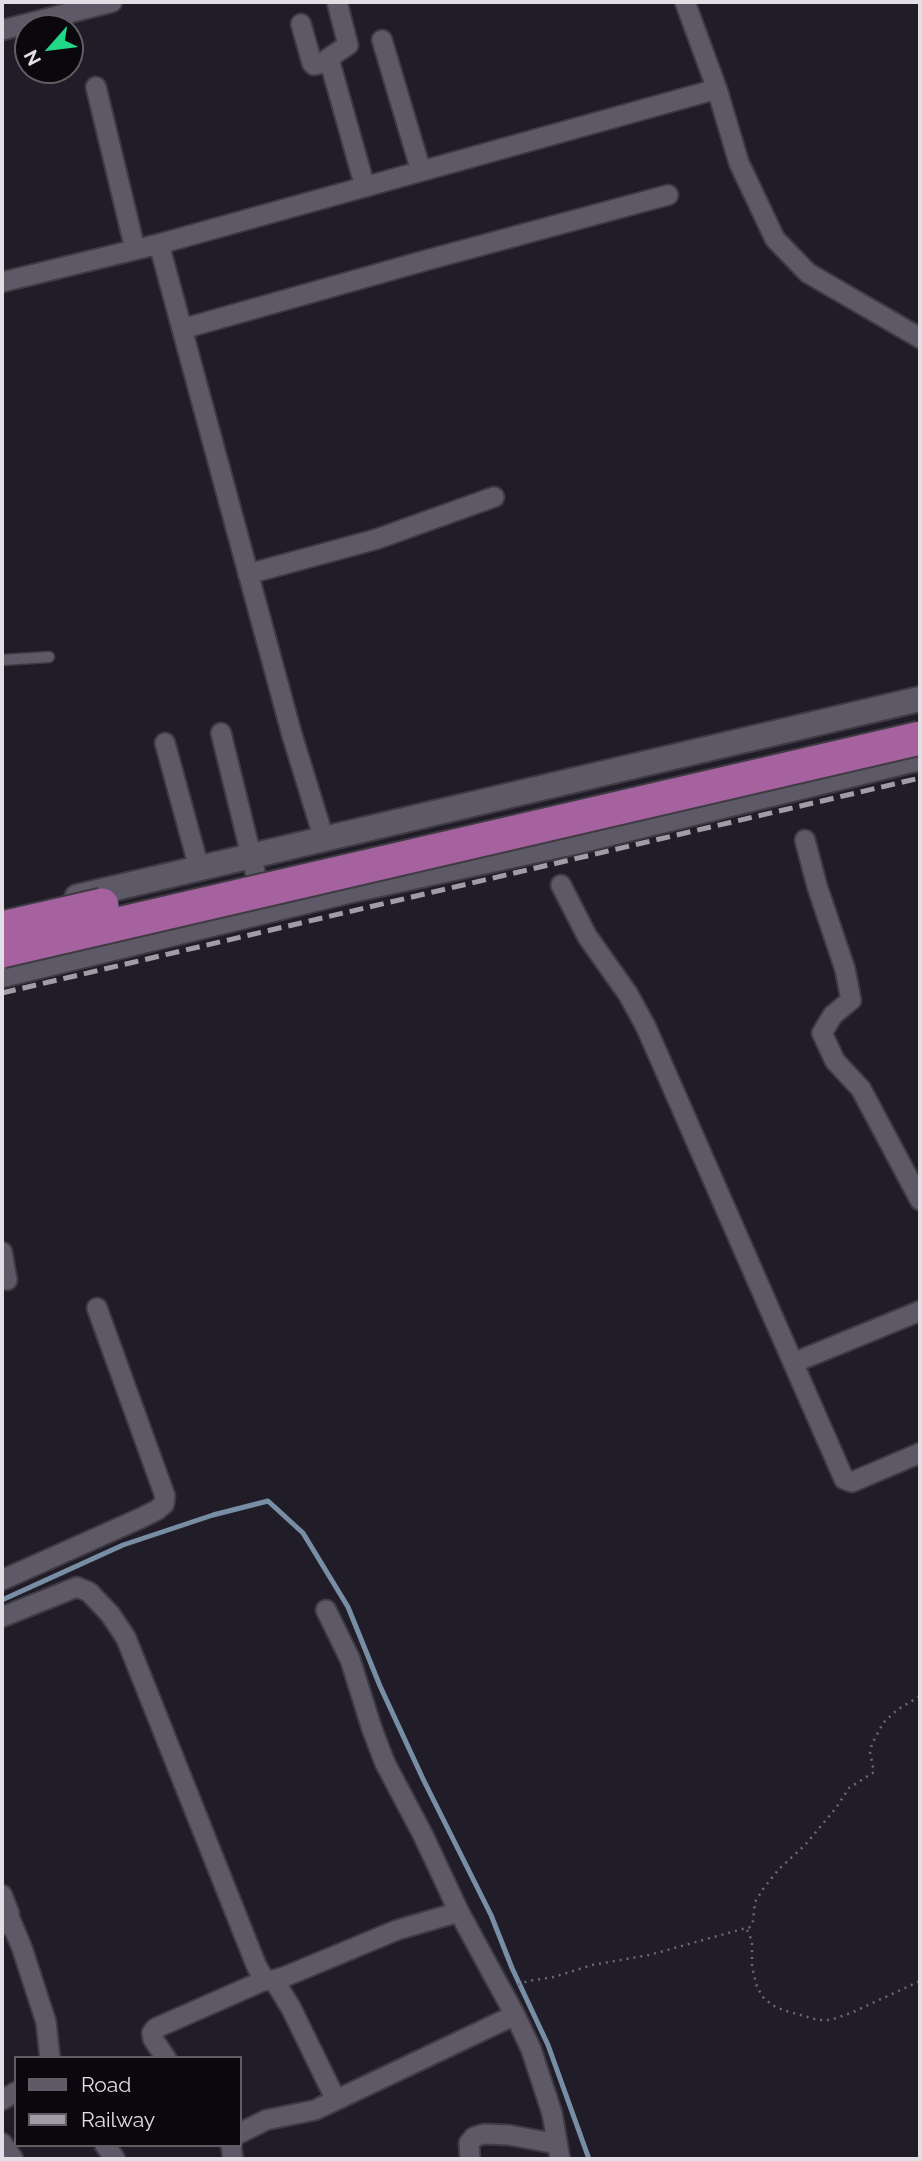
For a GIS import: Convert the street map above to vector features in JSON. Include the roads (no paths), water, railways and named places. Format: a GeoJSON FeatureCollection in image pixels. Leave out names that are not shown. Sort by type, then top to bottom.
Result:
{"type":"FeatureCollection","features":[{"type":"Feature","properties":{"kind":"highway"},"geometry":{"type":"LineString","coordinates":[[2,928],[293,863],[920,716]]}},
{"type":"Feature","properties":{"kind":"highway"},"geometry":{"type":"LineString","coordinates":[[2,951],[920,738]]}},
{"type":"Feature","properties":{"kind":"street"},"geometry":{"type":"LineString","coordinates":[[2,30],[112,2]]}},
{"type":"Feature","properties":{"kind":"street"},"geometry":{"type":"LineString","coordinates":[[301,24],[313,64],[318,65],[329,59],[348,45],[337,2]]}},
{"type":"Feature","properties":{"kind":"street"},"geometry":{"type":"LineString","coordinates":[[685,2],[739,163],[775,239],[808,274],[920,338]]}},
{"type":"Feature","properties":{"kind":"street"},"geometry":{"type":"LineString","coordinates":[[382,40],[421,171]]}},
{"type":"Feature","properties":{"kind":"street"},"geometry":{"type":"LineString","coordinates":[[329,59],[365,187]]}},
{"type":"Feature","properties":{"kind":"street"},"geometry":{"type":"LineString","coordinates":[[96,87],[135,249]]}},
{"type":"Feature","properties":{"kind":"street"},"geometry":{"type":"LineString","coordinates":[[2,282],[159,244],[716,89]]}},
{"type":"Feature","properties":{"kind":"street"},"geometry":{"type":"LineString","coordinates":[[182,329],[668,195]]}},
{"type":"Feature","properties":{"kind":"street"},"geometry":{"type":"LineString","coordinates":[[159,244],[292,735],[324,839]]}},
{"type":"Feature","properties":{"kind":"street"},"geometry":{"type":"LineString","coordinates":[[248,574],[377,539],[494,497]]}},
{"type":"Feature","properties":{"kind":"street"},"geometry":{"type":"LineString","coordinates":[[2,914],[920,699]]}},
{"type":"Feature","properties":{"kind":"street"},"geometry":{"type":"LineString","coordinates":[[221,733],[265,911]]}},
{"type":"Feature","properties":{"kind":"street"},"geometry":{"type":"LineString","coordinates":[[165,743],[199,868]]}},
{"type":"Feature","properties":{"kind":"street"},"geometry":{"type":"LineString","coordinates":[[2,975],[352,890],[574,842],[920,758]]}},
{"type":"Feature","properties":{"kind":"street"},"geometry":{"type":"LineString","coordinates":[[806,840],[817,886],[845,969],[851,1000],[833,1015],[822,1033],[835,1061],[861,1089],[920,1200]]}},
{"type":"Feature","properties":{"kind":"street"},"geometry":{"type":"LineString","coordinates":[[561,885],[587,936],[628,994],[646,1027],[846,1481],[852,1482],[920,1453]]}},
{"type":"Feature","properties":{"kind":"street"},"geometry":{"type":"LineString","coordinates":[[2,1252],[7,1280]]}},
{"type":"Feature","properties":{"kind":"street"},"geometry":{"type":"LineString","coordinates":[[2,1580],[141,1518],[164,1504],[160,1482],[97,1308]]}},
{"type":"Feature","properties":{"kind":"street"},"geometry":{"type":"LineString","coordinates":[[793,1363],[920,1311]]}},
{"type":"Feature","properties":{"kind":"street"},"geometry":{"type":"LineString","coordinates":[[2,1617],[77,1587],[89,1592],[118,1625],[126,1638],[257,1967],[291,2008],[336,2100]]}},
{"type":"Feature","properties":{"kind":"street"},"geometry":{"type":"LineString","coordinates":[[326,1610],[350,1659],[385,1763],[459,1912],[515,2015],[541,2076],[552,2113],[559,2152],[509,2135],[484,2134],[474,2137],[469,2143],[470,2159]]}},
{"type":"Feature","properties":{"kind":"street"},"geometry":{"type":"LineString","coordinates":[[2,1895],[8,1908],[5,1921],[20,1941],[46,2022],[50,2056]]}},
{"type":"Feature","properties":{"kind":"street"},"geometry":{"type":"LineString","coordinates":[[165,2056],[153,2039],[152,2033],[156,2028],[380,1936],[459,1912]]}},
{"type":"Feature","properties":{"kind":"street"},"geometry":{"type":"LineString","coordinates":[[242,2132],[266,2120],[308,2113],[515,2015]]}},
{"type":"Feature","properties":{"kind":"street"},"geometry":{"type":"LineString","coordinates":[[2,2143],[13,2159]]}},
{"type":"Feature","properties":{"kind":"lane"},"geometry":{"type":"LineString","coordinates":[[2,660],[49,657]]}},
{"type":"Feature","properties":{"kind":"waterway"},"geometry":{"type":"LineString","coordinates":[[2,1600],[123,1545],[213,1515],[268,1501],[303,1533],[348,1607],[380,1686],[424,1781],[491,1915],[548,2045],[589,2159]]}},
{"type":"Feature","properties":{"kind":"railway"},"geometry":{"type":"LineString","coordinates":[[2,993],[920,778]]}}]}
